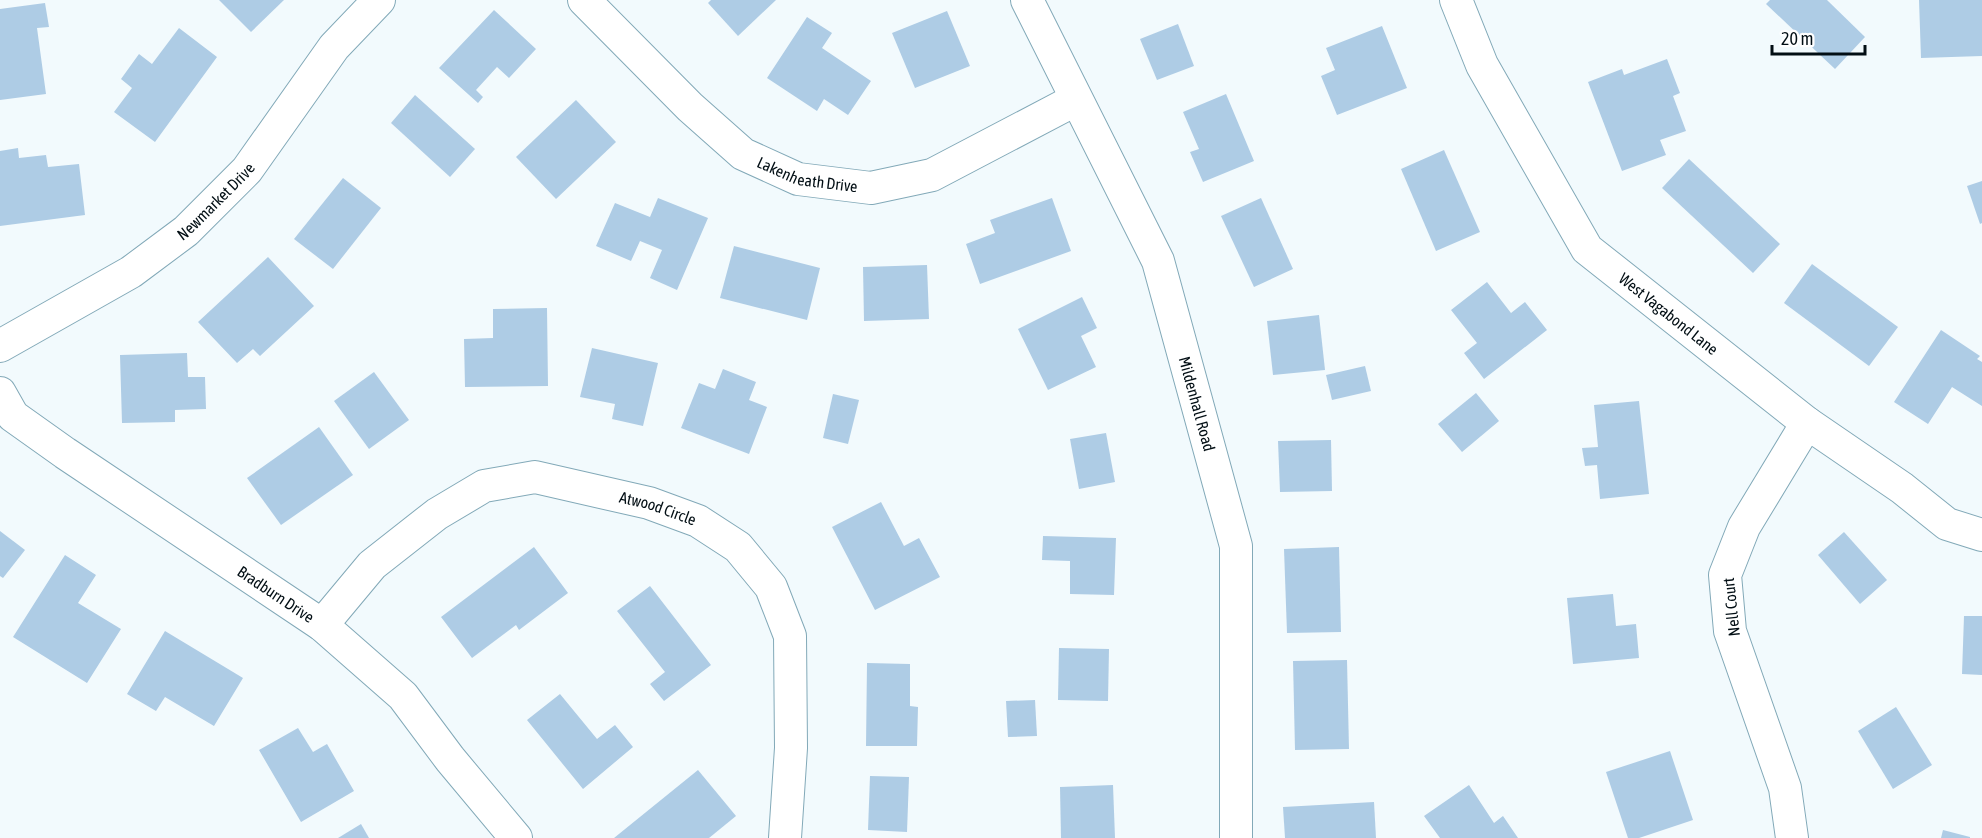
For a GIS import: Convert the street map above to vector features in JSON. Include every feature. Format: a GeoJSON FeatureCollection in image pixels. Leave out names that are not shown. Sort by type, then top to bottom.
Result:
{"type":"FeatureCollection","features":[{"type":"Feature","properties":{"kind":"street","name":"Newmarket Drive"},"geometry":{"type":"LineString","coordinates":[[0,345],[131,272],[186,231],[248,170],[334,47],[379,0]]}},
{"type":"Feature","properties":{"kind":"street","name":"Lakenheath Drive"},"geometry":{"type":"LineString","coordinates":[[584,0],[690,107],[743,154],[798,179],[871,188],[932,175],[1075,100]]}},
{"type":"Feature","properties":{"kind":"street","name":"Mildenhall Road"},"geometry":{"type":"LineString","coordinates":[[1027,0],[1075,100],[1158,261],[1236,546],[1236,838]]}},
{"type":"Feature","properties":{"kind":"street","name":"West Vagabond Lane"},"geometry":{"type":"LineString","coordinates":[[1456,0],[1482,65],[1587,249],[1806,423],[1902,488],[1947,524],[1982,535]]}},
{"type":"Feature","properties":{"kind":"street","name":"Bradburn Drive"},"geometry":{"type":"LineString","coordinates":[[0,393],[13,416],[322,625],[403,696],[516,838]]}},
{"type":"Feature","properties":{"kind":"street","name":"Nell Court"},"geometry":{"type":"LineString","coordinates":[[1792,838],[1785,788],[1730,630],[1725,575],[1744,527],[1806,423]]}},
{"type":"Feature","properties":{"kind":"street","name":"Atwood Circle"},"geometry":{"type":"LineString","coordinates":[[322,625],[372,565],[437,514],[484,486],[535,477],[649,503],[698,521],[738,547],[771,587],[790,636],[791,748],[785,838]]}},
{"type":"Feature","properties":{"kind":"building"},"geometry":{"type":"Polygon","coordinates":[[[219,0],[284,0],[251,32],[219,0]]]}},
{"type":"Feature","properties":{"kind":"building"},"geometry":{"type":"Polygon","coordinates":[[[711,0],[776,0],[738,36],[708,3],[711,0]]]}},
{"type":"Feature","properties":{"kind":"building"},"geometry":{"type":"Polygon","coordinates":[[[1770,0],[1827,0],[1865,37],[1835,69],[1766,4],[1770,0]]]}},
{"type":"Feature","properties":{"kind":"building"},"geometry":{"type":"Polygon","coordinates":[[[1919,0],[1982,0],[1982,56],[1921,58],[1919,0]]]}},
{"type":"Feature","properties":{"kind":"building"},"geometry":{"type":"Polygon","coordinates":[[[45,3],[49,27],[37,28],[46,94],[0,100],[0,9],[45,3]]]}},
{"type":"Feature","properties":{"kind":"building"},"geometry":{"type":"Polygon","coordinates":[[[494,10],[536,49],[509,78],[497,67],[476,90],[483,97],[478,103],[439,68],[494,10]]]}},
{"type":"Feature","properties":{"kind":"building"},"geometry":{"type":"Polygon","coordinates":[[[947,11],[970,66],[915,88],[892,33],[947,11]]]}},
{"type":"Feature","properties":{"kind":"building"},"geometry":{"type":"Polygon","coordinates":[[[807,17],[832,33],[822,48],[871,81],[848,115],[824,99],[817,111],[767,78],[807,17]]]}},
{"type":"Feature","properties":{"kind":"building"},"geometry":{"type":"Polygon","coordinates":[[[1178,24],[1194,66],[1157,80],[1140,39],[1178,24]]]}},
{"type":"Feature","properties":{"kind":"building"},"geometry":{"type":"Polygon","coordinates":[[[1382,26],[1407,88],[1337,115],[1321,76],[1335,70],[1326,48],[1382,26]]]}},
{"type":"Feature","properties":{"kind":"building"},"geometry":{"type":"Polygon","coordinates":[[[179,28],[217,57],[155,142],[114,112],[132,88],[121,79],[139,54],[152,64],[179,28]]]}},
{"type":"Feature","properties":{"kind":"building"},"geometry":{"type":"Polygon","coordinates":[[[1667,59],[1680,93],[1673,96],[1686,131],[1660,140],[1666,155],[1622,171],[1588,82],[1622,69],[1624,75],[1667,59]]]}},
{"type":"Feature","properties":{"kind":"building"},"geometry":{"type":"Polygon","coordinates":[[[1226,94],[1254,161],[1203,182],[1190,152],[1199,149],[1183,112],[1226,94]]]}},
{"type":"Feature","properties":{"kind":"building"},"geometry":{"type":"Polygon","coordinates":[[[415,95],[475,149],[450,177],[391,123],[415,95]]]}},
{"type":"Feature","properties":{"kind":"building"},"geometry":{"type":"Polygon","coordinates":[[[576,100],[616,142],[556,199],[516,157],[576,100]]]}},
{"type":"Feature","properties":{"kind":"building"},"geometry":{"type":"Polygon","coordinates":[[[18,148],[19,158],[46,155],[48,167],[79,164],[85,215],[0,226],[0,151],[18,148]]]}},
{"type":"Feature","properties":{"kind":"building"},"geometry":{"type":"Polygon","coordinates":[[[1444,150],[1480,232],[1436,251],[1401,169],[1444,150]]]}},
{"type":"Feature","properties":{"kind":"building"},"geometry":{"type":"Polygon","coordinates":[[[1689,159],[1780,244],[1753,273],[1662,188],[1689,159]]]}},
{"type":"Feature","properties":{"kind":"building"},"geometry":{"type":"Polygon","coordinates":[[[343,178],[381,208],[333,269],[294,239],[343,178]]]}},
{"type":"Feature","properties":{"kind":"building"},"geometry":{"type":"Polygon","coordinates":[[[1982,181],[1982,223],[1980,224],[1967,186],[1982,181]]]}},
{"type":"Feature","properties":{"kind":"building"},"geometry":{"type":"Polygon","coordinates":[[[658,198],[708,218],[677,290],[650,278],[662,250],[640,241],[631,261],[596,246],[615,203],[650,217],[658,198]]]}},
{"type":"Feature","properties":{"kind":"building"},"geometry":{"type":"Polygon","coordinates":[[[1052,198],[1071,251],[980,284],[966,244],[995,233],[990,220],[1052,198]]]}},
{"type":"Feature","properties":{"kind":"building"},"geometry":{"type":"Polygon","coordinates":[[[1261,198],[1293,269],[1254,287],[1221,216],[1261,198]]]}},
{"type":"Feature","properties":{"kind":"building"},"geometry":{"type":"Polygon","coordinates":[[[734,246],[820,268],[807,320],[720,298],[734,246]]]}},
{"type":"Feature","properties":{"kind":"building"},"geometry":{"type":"Polygon","coordinates":[[[268,257],[314,306],[260,356],[253,349],[237,363],[198,322],[268,257]]]}},
{"type":"Feature","properties":{"kind":"building"},"geometry":{"type":"Polygon","coordinates":[[[1812,264],[1898,327],[1869,366],[1784,303],[1812,264]]]}},
{"type":"Feature","properties":{"kind":"building"},"geometry":{"type":"Polygon","coordinates":[[[927,265],[929,319],[864,321],[863,267],[927,265]]]}},
{"type":"Feature","properties":{"kind":"building"},"geometry":{"type":"Polygon","coordinates":[[[1487,282],[1511,313],[1525,302],[1547,330],[1484,379],[1464,353],[1477,343],[1451,310],[1487,282]]]}},
{"type":"Feature","properties":{"kind":"building"},"geometry":{"type":"Polygon","coordinates":[[[1082,297],[1097,328],[1081,336],[1096,367],[1048,390],[1018,329],[1082,297]]]}},
{"type":"Feature","properties":{"kind":"building"},"geometry":{"type":"Polygon","coordinates":[[[547,308],[548,386],[465,387],[464,339],[493,338],[493,309],[547,308]]]}},
{"type":"Feature","properties":{"kind":"building"},"geometry":{"type":"Polygon","coordinates":[[[1319,315],[1325,370],[1273,375],[1267,321],[1319,315]]]}},
{"type":"Feature","properties":{"kind":"building"},"geometry":{"type":"Polygon","coordinates":[[[1941,330],[1980,356],[1977,359],[1982,362],[1982,406],[1952,387],[1928,424],[1894,402],[1941,330]]]}},
{"type":"Feature","properties":{"kind":"building"},"geometry":{"type":"Polygon","coordinates":[[[592,348],[658,363],[643,426],[612,419],[615,404],[580,397],[592,348]]]}},
{"type":"Feature","properties":{"kind":"building"},"geometry":{"type":"Polygon","coordinates":[[[187,353],[188,377],[205,377],[206,409],[175,410],[175,422],[122,423],[120,355],[187,353]]]}},
{"type":"Feature","properties":{"kind":"building"},"geometry":{"type":"Polygon","coordinates":[[[1365,366],[1371,391],[1332,400],[1326,375],[1365,366]]]}},
{"type":"Feature","properties":{"kind":"building"},"geometry":{"type":"Polygon","coordinates":[[[723,369],[756,382],[749,400],[767,407],[749,454],[681,428],[699,383],[715,389],[723,369]]]}},
{"type":"Feature","properties":{"kind":"building"},"geometry":{"type":"Polygon","coordinates":[[[374,372],[409,420],[369,449],[334,401],[374,372]]]}},
{"type":"Feature","properties":{"kind":"building"},"geometry":{"type":"Polygon","coordinates":[[[1476,393],[1499,421],[1462,452],[1438,424],[1476,393]]]}},
{"type":"Feature","properties":{"kind":"building"},"geometry":{"type":"Polygon","coordinates":[[[833,394],[859,400],[848,444],[823,438],[833,394]]]}},
{"type":"Feature","properties":{"kind":"building"},"geometry":{"type":"Polygon","coordinates":[[[1639,401],[1649,494],[1600,499],[1597,465],[1585,466],[1582,448],[1598,447],[1594,405],[1639,401]]]}},
{"type":"Feature","properties":{"kind":"building"},"geometry":{"type":"Polygon","coordinates":[[[319,427],[353,475],[281,525],[247,478],[319,427]]]}},
{"type":"Feature","properties":{"kind":"building"},"geometry":{"type":"Polygon","coordinates":[[[1106,433],[1115,482],[1079,489],[1070,439],[1106,433]]]}},
{"type":"Feature","properties":{"kind":"building"},"geometry":{"type":"Polygon","coordinates":[[[1331,440],[1332,491],[1280,492],[1278,441],[1331,440]]]}},
{"type":"Feature","properties":{"kind":"building"},"geometry":{"type":"Polygon","coordinates":[[[881,502],[904,546],[919,538],[940,577],[875,610],[832,527],[881,502]]]}},
{"type":"Feature","properties":{"kind":"building"},"geometry":{"type":"Polygon","coordinates":[[[0,531],[25,550],[3,578],[0,576],[0,531]]]}},
{"type":"Feature","properties":{"kind":"building"},"geometry":{"type":"Polygon","coordinates":[[[1844,532],[1887,580],[1860,604],[1818,555],[1844,532]]]}},
{"type":"Feature","properties":{"kind":"building"},"geometry":{"type":"Polygon","coordinates":[[[1043,536],[1116,538],[1114,595],[1070,594],[1070,561],[1042,560],[1043,536]]]}},
{"type":"Feature","properties":{"kind":"building"},"geometry":{"type":"Polygon","coordinates":[[[534,547],[568,593],[519,630],[516,625],[472,658],[441,617],[534,547]]]}},
{"type":"Feature","properties":{"kind":"building"},"geometry":{"type":"Polygon","coordinates":[[[1339,547],[1341,632],[1287,633],[1284,549],[1339,547]]]}},
{"type":"Feature","properties":{"kind":"building"},"geometry":{"type":"Polygon","coordinates":[[[65,555],[96,575],[78,603],[121,629],[87,683],[13,637],[65,555]]]}},
{"type":"Feature","properties":{"kind":"building"},"geometry":{"type":"Polygon","coordinates":[[[650,586],[711,665],[664,701],[650,684],[665,672],[617,611],[650,586]]]}},
{"type":"Feature","properties":{"kind":"building"},"geometry":{"type":"Polygon","coordinates":[[[1613,594],[1616,626],[1636,624],[1639,658],[1573,664],[1567,598],[1613,594]]]}},
{"type":"Feature","properties":{"kind":"building"},"geometry":{"type":"Polygon","coordinates":[[[1964,616],[1982,616],[1982,675],[1962,674],[1964,616]]]}},
{"type":"Feature","properties":{"kind":"building"},"geometry":{"type":"Polygon","coordinates":[[[165,631],[243,678],[214,726],[165,697],[156,711],[127,694],[165,631]]]}},
{"type":"Feature","properties":{"kind":"building"},"geometry":{"type":"Polygon","coordinates":[[[1059,648],[1109,649],[1108,701],[1058,700],[1059,648]]]}},
{"type":"Feature","properties":{"kind":"building"},"geometry":{"type":"Polygon","coordinates":[[[1347,660],[1349,749],[1295,750],[1293,661],[1347,660]]]}},
{"type":"Feature","properties":{"kind":"building"},"geometry":{"type":"Polygon","coordinates":[[[867,663],[910,664],[910,706],[918,707],[917,746],[866,746],[867,663]]]}},
{"type":"Feature","properties":{"kind":"building"},"geometry":{"type":"Polygon","coordinates":[[[560,694],[597,739],[615,725],[633,747],[583,789],[527,720],[560,694]]]}},
{"type":"Feature","properties":{"kind":"building"},"geometry":{"type":"Polygon","coordinates":[[[1035,700],[1037,736],[1008,737],[1006,701],[1035,700]]]}},
{"type":"Feature","properties":{"kind":"building"},"geometry":{"type":"Polygon","coordinates":[[[1896,707],[1932,765],[1893,789],[1858,731],[1896,707]]]}},
{"type":"Feature","properties":{"kind":"building"},"geometry":{"type":"Polygon","coordinates":[[[298,728],[313,752],[327,744],[354,791],[301,822],[259,750],[298,728]]]}},
{"type":"Feature","properties":{"kind":"building"},"geometry":{"type":"Polygon","coordinates":[[[1670,751],[1693,820],[1639,838],[1628,838],[1606,772],[1670,751]]]}},
{"type":"Feature","properties":{"kind":"building"},"geometry":{"type":"Polygon","coordinates":[[[698,770],[736,816],[709,838],[614,838],[698,770]]]}},
{"type":"Feature","properties":{"kind":"building"},"geometry":{"type":"Polygon","coordinates":[[[870,776],[909,777],[907,832],[868,830],[870,776]]]}},
{"type":"Feature","properties":{"kind":"building"},"geometry":{"type":"Polygon","coordinates":[[[1113,785],[1115,838],[1061,838],[1060,787],[1113,785]]]}},
{"type":"Feature","properties":{"kind":"building"},"geometry":{"type":"Polygon","coordinates":[[[1469,785],[1494,823],[1503,816],[1518,838],[1440,838],[1424,816],[1469,785]]]}},
{"type":"Feature","properties":{"kind":"building"},"geometry":{"type":"Polygon","coordinates":[[[1374,802],[1376,838],[1285,838],[1283,807],[1374,802]]]}},
{"type":"Feature","properties":{"kind":"building"},"geometry":{"type":"Polygon","coordinates":[[[361,824],[369,838],[338,838],[361,824]]]}},
{"type":"Feature","properties":{"kind":"building"},"geometry":{"type":"Polygon","coordinates":[[[1943,830],[1970,837],[1970,838],[1941,838],[1943,830]]]}}]}
